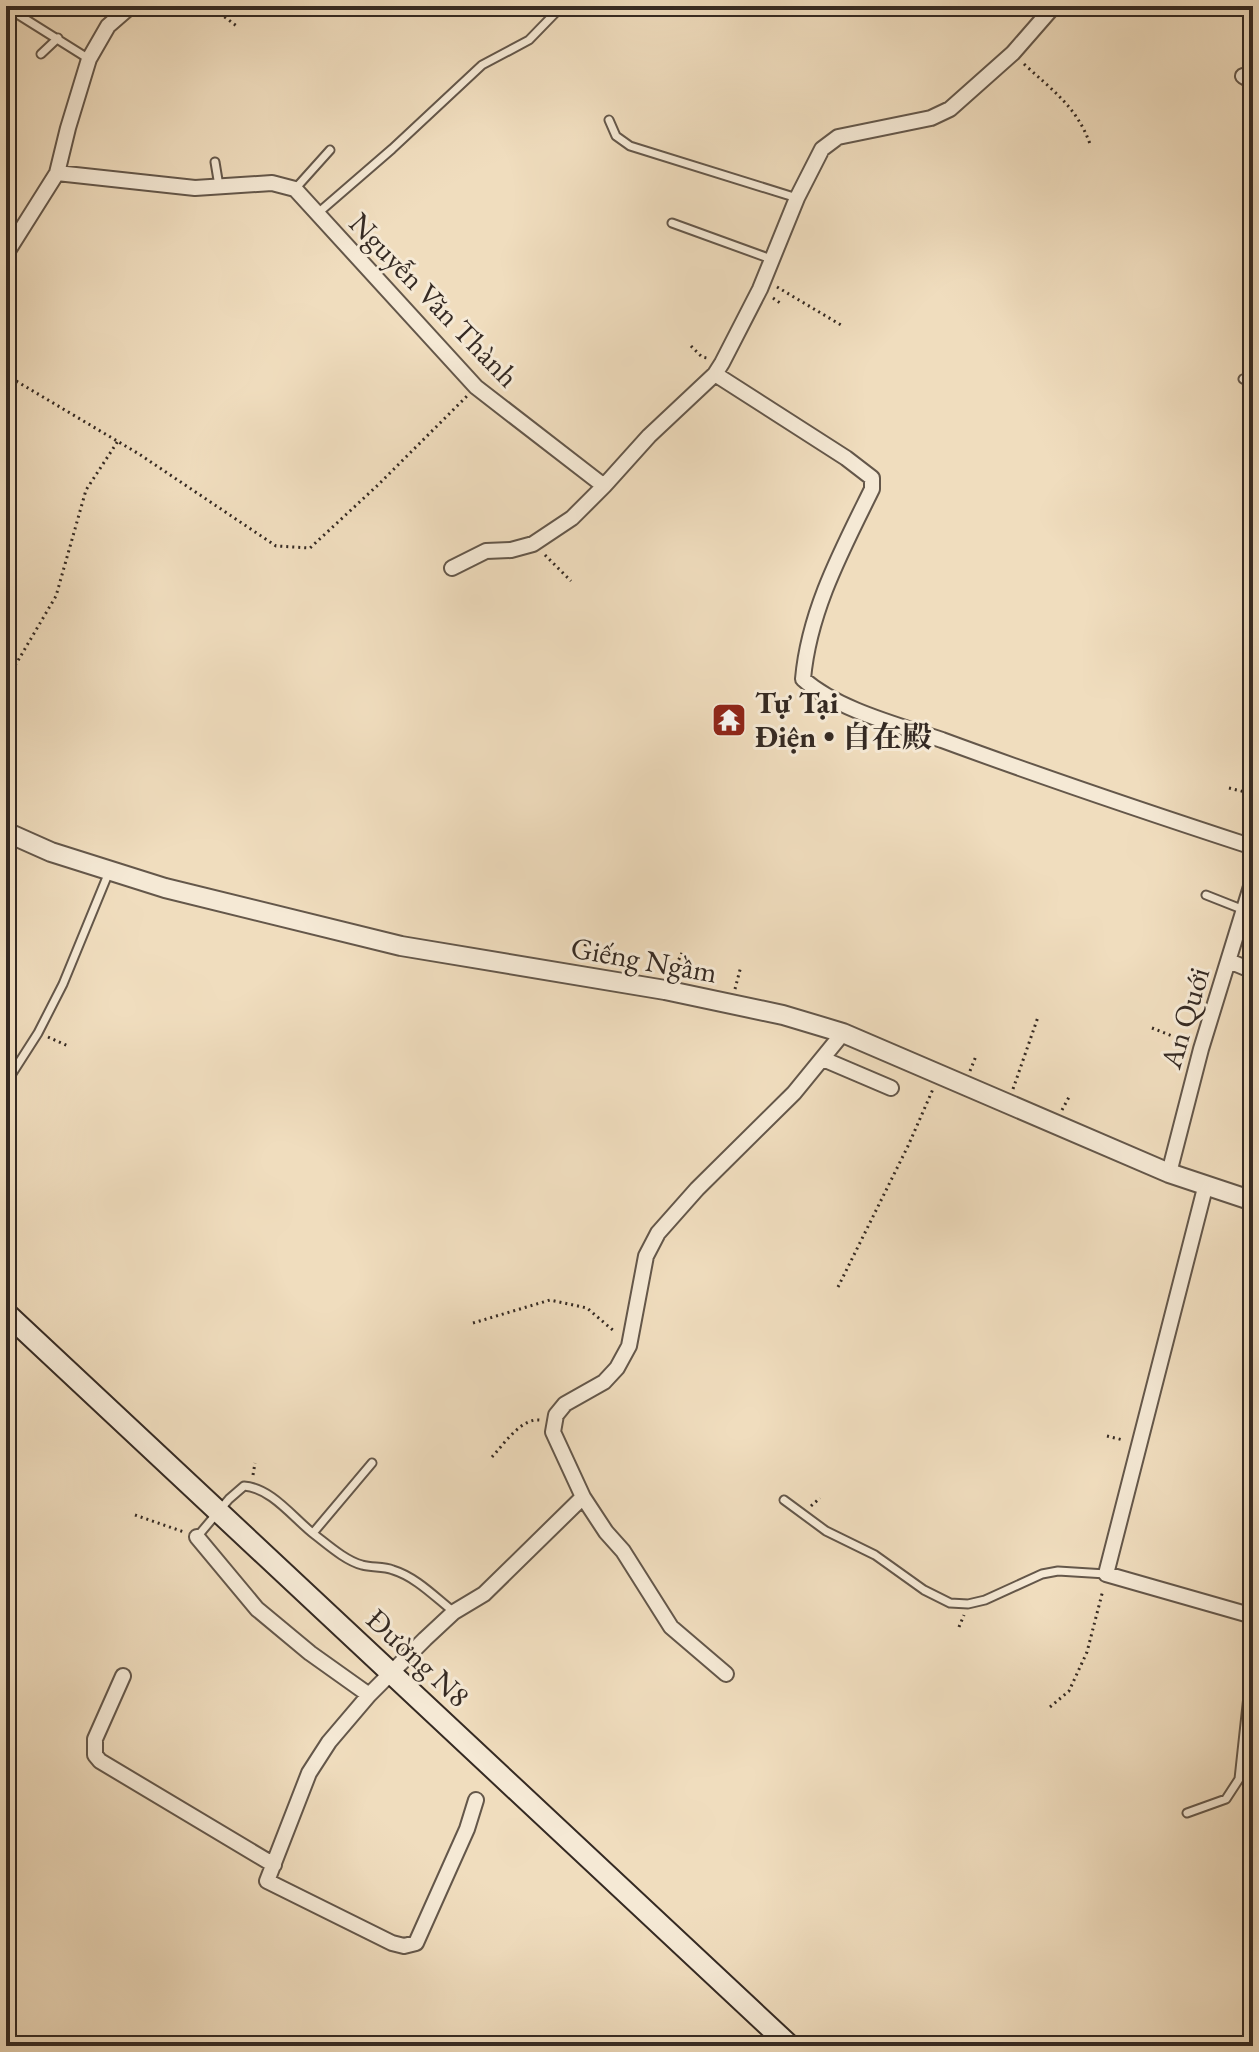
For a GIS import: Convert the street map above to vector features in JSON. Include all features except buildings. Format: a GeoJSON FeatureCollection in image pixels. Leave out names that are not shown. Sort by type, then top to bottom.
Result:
{"type":"FeatureCollection","features":[{"type":"Feature","properties":{"kind":"main road","name":"Đường N8"},"geometry":{"type":"LineString","coordinates":[[6,1313],[790,2046]]}},
{"type":"Feature","properties":{"kind":"street"},"geometry":{"type":"LineString","coordinates":[[6,254],[57,173],[89,59],[108,26],[131,6]]}},
{"type":"Feature","properties":{"kind":"street"},"geometry":{"type":"LineString","coordinates":[[452,568],[486,551],[511,550],[533,544],[572,518],[719,368],[822,149],[838,137],[931,118],[950,109],[1013,53],[1054,6]]}},
{"type":"Feature","properties":{"kind":"street"},"geometry":{"type":"LineString","coordinates":[[57,173],[195,188],[272,183],[295,189]]}},
{"type":"Feature","properties":{"kind":"street","name":"Nguyễn Văn Thành"},"geometry":{"type":"LineString","coordinates":[[295,189],[476,387],[604,486]]}},
{"type":"Feature","properties":{"kind":"street"},"geometry":{"type":"LineString","coordinates":[[719,368],[872,478],[872,489],[827,581],[805,653],[803,679],[819,693],[929,736],[1083,792],[1253,847]]}},
{"type":"Feature","properties":{"kind":"street","name":"Giếng Ngầm"},"geometry":{"type":"LineString","coordinates":[[6,832],[51,852],[165,888],[401,946],[665,990],[783,1015],[843,1033],[1169,1173],[1253,1201]]}},
{"type":"Feature","properties":{"kind":"street","name":"An Quới"},"geometry":{"type":"LineString","coordinates":[[1169,1173],[1201,1049],[1253,880]]}},
{"type":"Feature","properties":{"kind":"street"},"geometry":{"type":"LineString","coordinates":[[1229,961],[1253,971]]}},
{"type":"Feature","properties":{"kind":"street"},"geometry":{"type":"LineString","coordinates":[[726,1674],[671,1627],[623,1551],[583,1497],[553,1432],[553,1422],[565,1404],[604,1382],[617,1368],[629,1346],[646,1256],[658,1233],[697,1189],[794,1093],[843,1033]]}},
{"type":"Feature","properties":{"kind":"street"},"geometry":{"type":"LineString","coordinates":[[823,1059],[891,1088]]}},
{"type":"Feature","properties":{"kind":"street"},"geometry":{"type":"LineString","coordinates":[[1206,1184],[1106,1574],[1252,1616]]}},
{"type":"Feature","properties":{"kind":"street"},"geometry":{"type":"LineString","coordinates":[[476,1800],[467,1829],[416,1943],[404,1946],[392,1943],[267,1881],[309,1773],[329,1742],[369,1695],[454,1612],[484,1594],[583,1497]]}},
{"type":"Feature","properties":{"kind":"street"},"geometry":{"type":"LineString","coordinates":[[197,1537],[257,1609],[310,1653],[369,1695]]}},
{"type":"Feature","properties":{"kind":"street"},"geometry":{"type":"LineString","coordinates":[[123,1676],[95,1739],[95,1755],[100,1761],[274,1865]]}},
{"type":"Feature","properties":{"kind":"lane"},"geometry":{"type":"LineString","coordinates":[[316,214],[482,65],[529,40],[562,6]]}},
{"type":"Feature","properties":{"kind":"lane"},"geometry":{"type":"LineString","coordinates":[[6,7],[89,59]]}},
{"type":"Feature","properties":{"kind":"lane"},"geometry":{"type":"LineString","coordinates":[[41,54],[58,38]]}},
{"type":"Feature","properties":{"kind":"lane"},"geometry":{"type":"LineString","coordinates":[[609,120],[616,136],[630,146],[797,198]]}},
{"type":"Feature","properties":{"kind":"lane"},"geometry":{"type":"LineString","coordinates":[[295,189],[330,150]]}},
{"type":"Feature","properties":{"kind":"lane"},"geometry":{"type":"LineString","coordinates":[[215,162],[219,186]]}},
{"type":"Feature","properties":{"kind":"lane"},"geometry":{"type":"LineString","coordinates":[[672,223],[771,259]]}},
{"type":"Feature","properties":{"kind":"lane"},"geometry":{"type":"LineString","coordinates":[[1243,379],[1253,384]]}},
{"type":"Feature","properties":{"kind":"lane"},"geometry":{"type":"LineString","coordinates":[[6,1083],[38,1033],[63,984],[110,870]]}},
{"type":"Feature","properties":{"kind":"lane"},"geometry":{"type":"LineString","coordinates":[[1206,895],[1244,910]]}},
{"type":"Feature","properties":{"kind":"lane"},"geometry":{"type":"LineString","coordinates":[[313,1533],[372,1463]]}},
{"type":"Feature","properties":{"kind":"lane"},"geometry":{"type":"LineString","coordinates":[[197,1537],[244,1486],[254,1487],[313,1533],[361,1565],[393,1570],[413,1579],[454,1612]]}},
{"type":"Feature","properties":{"kind":"lane"},"geometry":{"type":"LineString","coordinates":[[784,1500],[826,1531],[875,1555],[924,1590],[950,1603],[968,1604],[985,1600],[1042,1574],[1058,1571],[1106,1574]]}},
{"type":"Feature","properties":{"kind":"lane"},"geometry":{"type":"LineString","coordinates":[[1187,1813],[1226,1799],[1239,1779],[1251,1668],[1252,1616]]}},
{"type":"Feature","properties":{"kind":"path"},"geometry":{"type":"LineString","coordinates":[[210,6],[238,27]]}},
{"type":"Feature","properties":{"kind":"path"},"geometry":{"type":"LineString","coordinates":[[1013,53],[1072,108],[1090,144]]}},
{"type":"Feature","properties":{"kind":"path"},"geometry":{"type":"LineString","coordinates":[[763,279],[841,325]]}},
{"type":"Feature","properties":{"kind":"path"},"geometry":{"type":"LineString","coordinates":[[691,346],[702,357],[717,359],[719,368]]}},
{"type":"Feature","properties":{"kind":"path"},"geometry":{"type":"LineString","coordinates":[[6,375],[118,441],[276,546],[310,548],[476,387]]}},
{"type":"Feature","properties":{"kind":"path"},"geometry":{"type":"LineString","coordinates":[[6,681],[56,596],[86,490],[118,441]]}},
{"type":"Feature","properties":{"kind":"path"},"geometry":{"type":"LineString","coordinates":[[533,544],[571,581]]}},
{"type":"Feature","properties":{"kind":"path"},"geometry":{"type":"LineString","coordinates":[[1229,788],[1253,794]]}},
{"type":"Feature","properties":{"kind":"path"},"geometry":{"type":"LineString","coordinates":[[665,990],[682,953]]}},
{"type":"Feature","properties":{"kind":"path"},"geometry":{"type":"LineString","coordinates":[[731,1004],[741,966]]}},
{"type":"Feature","properties":{"kind":"path"},"geometry":{"type":"LineString","coordinates":[[1007,1104],[1038,1017]]}},
{"type":"Feature","properties":{"kind":"path"},"geometry":{"type":"LineString","coordinates":[[1152,1028],[1201,1049]]}},
{"type":"Feature","properties":{"kind":"path"},"geometry":{"type":"LineString","coordinates":[[38,1033],[68,1046]]}},
{"type":"Feature","properties":{"kind":"path"},"geometry":{"type":"LineString","coordinates":[[838,1287],[908,1146],[939,1074]]}},
{"type":"Feature","properties":{"kind":"path"},"geometry":{"type":"LineString","coordinates":[[473,1323],[550,1300],[570,1302],[587,1308],[629,1346]]}},
{"type":"Feature","properties":{"kind":"path"},"geometry":{"type":"LineString","coordinates":[[492,1457],[524,1423],[532,1419],[553,1422]]}},
{"type":"Feature","properties":{"kind":"path"},"geometry":{"type":"LineString","coordinates":[[1107,1436],[1139,1445]]}},
{"type":"Feature","properties":{"kind":"path"},"geometry":{"type":"LineString","coordinates":[[135,1515],[197,1537]]}},
{"type":"Feature","properties":{"kind":"path"},"geometry":{"type":"LineString","coordinates":[[1050,1707],[1069,1691],[1087,1652],[1099,1616],[1106,1574]]}},
{"type":"Feature","properties":{"kind":"place","name":"Tự Tại Điện • 自在殿"},"geometry":{"type":"Point","coordinates":[729,720]}}]}
